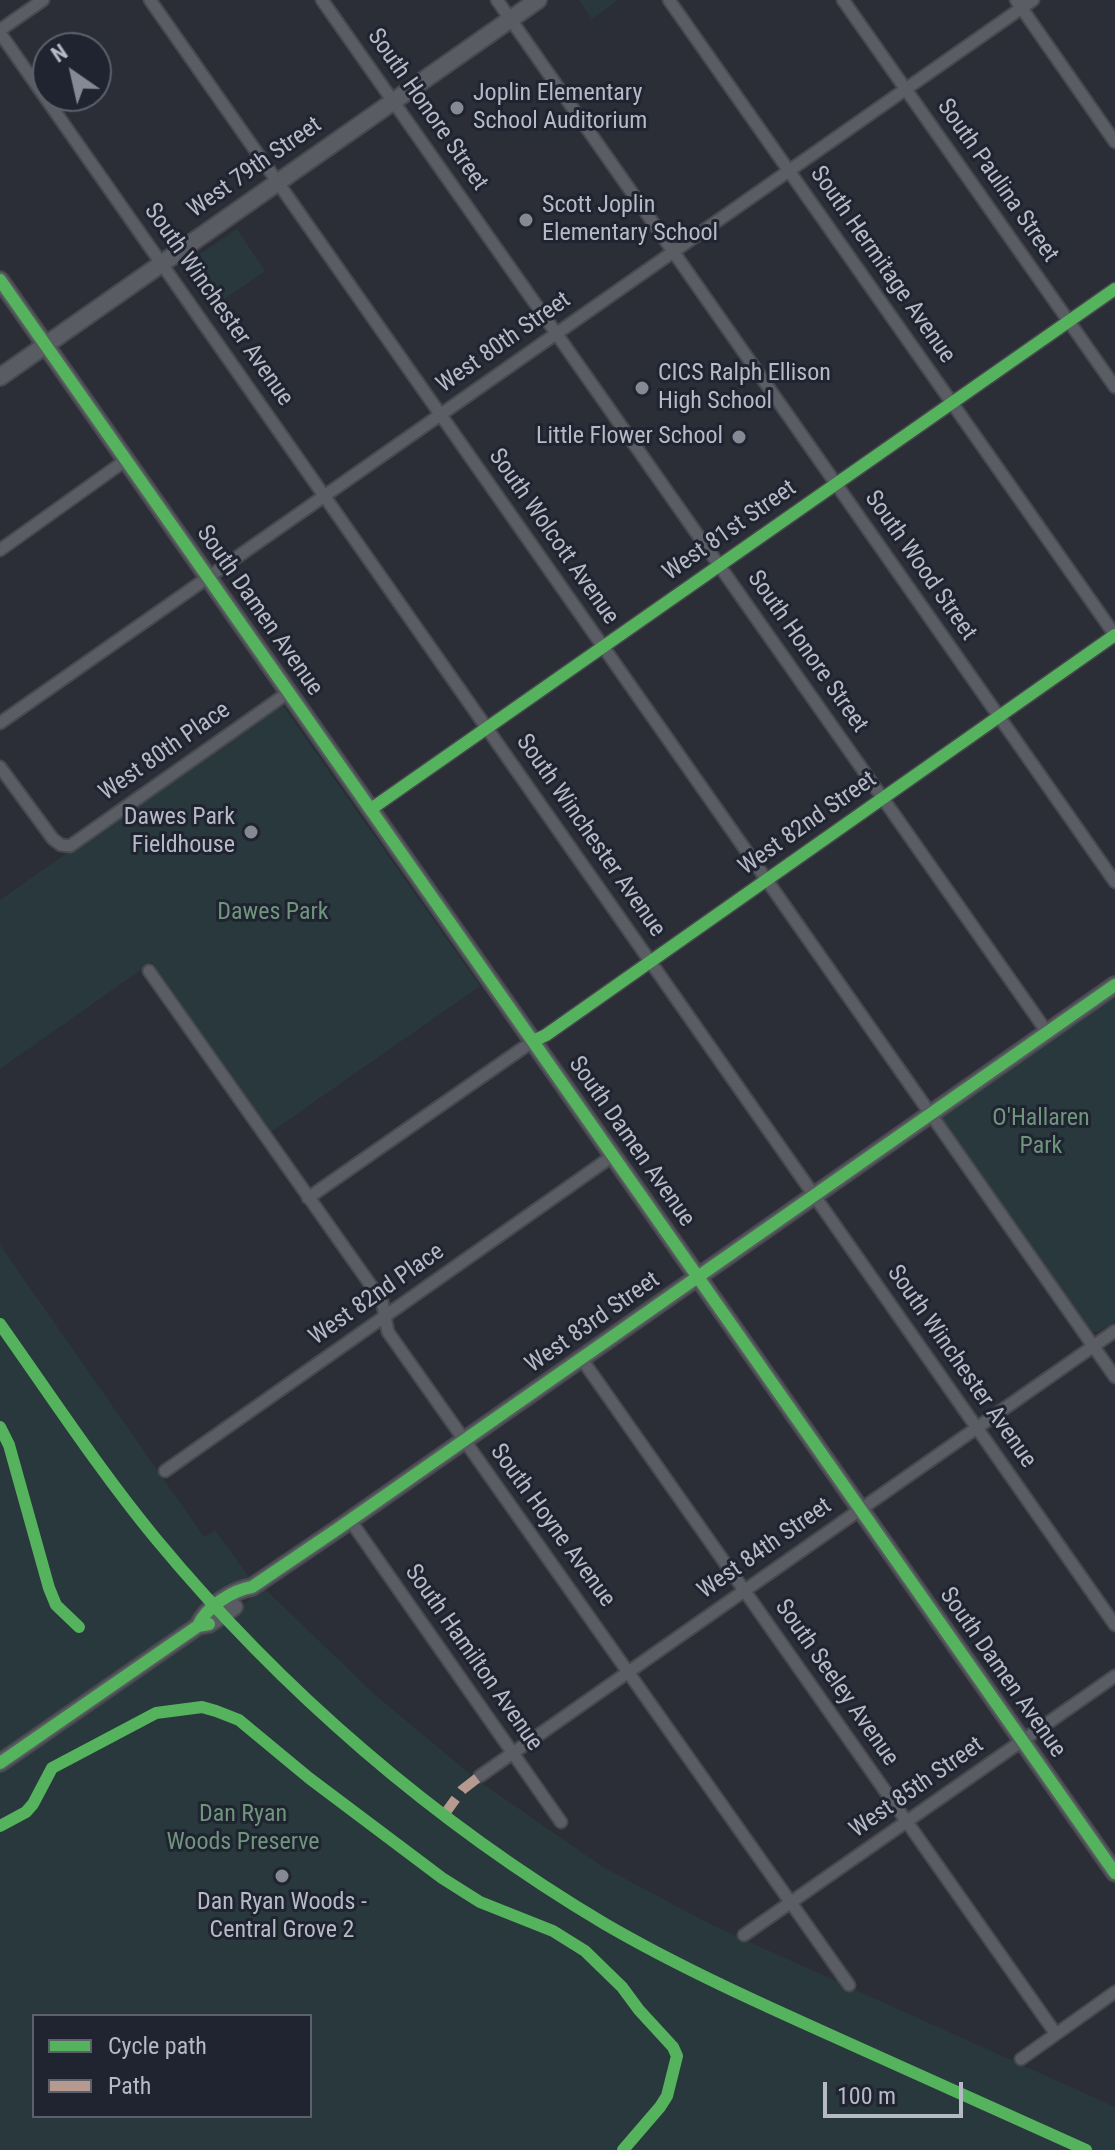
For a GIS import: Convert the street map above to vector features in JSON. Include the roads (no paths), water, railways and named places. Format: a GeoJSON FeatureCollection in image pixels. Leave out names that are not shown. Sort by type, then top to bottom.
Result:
{"type":"FeatureCollection","features":[{"type":"Feature","properties":{"kind":"street"},"geometry":{"type":"LineString","coordinates":[[0,32],[43,0]]}},
{"type":"Feature","properties":{"kind":"street","name":"South Wolcott Avenue"},"geometry":{"type":"LineString","coordinates":[[150,0],[1115,1377]]}},
{"type":"Feature","properties":{"kind":"street","name":"South Honore Street"},"geometry":{"type":"LineString","coordinates":[[322,0],[1047,1032]]}},
{"type":"Feature","properties":{"kind":"street","name":"South Wood Street"},"geometry":{"type":"LineString","coordinates":[[497,0],[1115,882]]}},
{"type":"Feature","properties":{"kind":"street","name":"West 79th Street"},"geometry":{"type":"LineString","coordinates":[[0,377],[538,0]]}},
{"type":"Feature","properties":{"kind":"street","name":"South Hermitage Avenue"},"geometry":{"type":"LineString","coordinates":[[669,0],[1115,635]]}},
{"type":"Feature","properties":{"kind":"street","name":"South Paulina Street"},"geometry":{"type":"LineString","coordinates":[[843,0],[1115,387]]}},
{"type":"Feature","properties":{"kind":"street","name":"West 80th Street"},"geometry":{"type":"LineString","coordinates":[[0,723],[906,89],[1019,4],[1033,0]]}},
{"type":"Feature","properties":{"kind":"street"},"geometry":{"type":"LineString","coordinates":[[1019,4],[1115,142]]}},
{"type":"Feature","properties":{"kind":"street","name":"South Winchester Avenue"},"geometry":{"type":"LineString","coordinates":[[0,32],[1115,1625]]}},
{"type":"Feature","properties":{"kind":"street","name":"South Damen Avenue"},"geometry":{"type":"LineString","coordinates":[[0,280],[1115,1873]]}},
{"type":"Feature","properties":{"kind":"street","name":"West 81st Street"},"geometry":{"type":"LineString","coordinates":[[371,809],[1115,289]]}},
{"type":"Feature","properties":{"kind":"street"},"geometry":{"type":"LineString","coordinates":[[0,550],[126,460]]}},
{"type":"Feature","properties":{"kind":"street","name":"West 82nd Street"},"geometry":{"type":"LineString","coordinates":[[308,1198],[546,1035],[1115,635]]}},
{"type":"Feature","properties":{"kind":"street","name":"West 80th Place"},"geometry":{"type":"LineString","coordinates":[[0,767],[53,839],[65,846],[76,842],[289,692]]}},
{"type":"Feature","properties":{"kind":"street","name":"South Hoyne Avenue"},"geometry":{"type":"LineString","coordinates":[[149,971],[382,1301],[388,1332],[849,1985]]}},
{"type":"Feature","properties":{"kind":"street","name":"West 83rd Street"},"geometry":{"type":"LineString","coordinates":[[0,1763],[198,1626],[203,1614],[241,1589],[252,1587],[350,1520],[1115,985]]}},
{"type":"Feature","properties":{"kind":"street","name":"West 82nd Place"},"geometry":{"type":"LineString","coordinates":[[165,1471],[614,1155]]}},
{"type":"Feature","properties":{"kind":"street","name":"West 84th Street"},"geometry":{"type":"LineString","coordinates":[[480,1776],[1115,1331]]}},
{"type":"Feature","properties":{"kind":"street","name":"South Seeley Avenue"},"geometry":{"type":"LineString","coordinates":[[581,1358],[1056,2034]]}},
{"type":"Feature","properties":{"kind":"street","name":"South Hamilton Avenue"},"geometry":{"type":"LineString","coordinates":[[350,1520],[561,1822]]}},
{"type":"Feature","properties":{"kind":"street","name":"West 85th Street"},"geometry":{"type":"LineString","coordinates":[[744,1935],[1115,1676]]}},
{"type":"Feature","properties":{"kind":"street"},"geometry":{"type":"LineString","coordinates":[[1021,2059],[1115,1992]]}},
{"type":"Feature","properties":{"kind":"place","name":"Joplin Elementary School Auditorium"},"geometry":{"type":"Point","coordinates":[457,108]}},
{"type":"Feature","properties":{"kind":"place","name":"Scott Joplin Elementary School"},"geometry":{"type":"Point","coordinates":[526,220]}},
{"type":"Feature","properties":{"kind":"place","name":"CICS Ralph Ellison High School"},"geometry":{"type":"Point","coordinates":[642,388]}},
{"type":"Feature","properties":{"kind":"place","name":"Little Flower School"},"geometry":{"type":"Point","coordinates":[739,437]}},
{"type":"Feature","properties":{"kind":"place","name":"Dawes Park Fieldhouse"},"geometry":{"type":"Point","coordinates":[251,832]}},
{"type":"Feature","properties":{"kind":"place","name":"Dan Ryan Woods - Central Grove 2"},"geometry":{"type":"Point","coordinates":[282,1876]}},
{"type":"Feature","properties":{"kind":"park label","name":"Dawes Park"},"geometry":{"type":"Point","coordinates":[273,913]}},
{"type":"Feature","properties":{"kind":"park label","name":"O'Hallaren Park"},"geometry":{"type":"Point","coordinates":[1041,1133]}},
{"type":"Feature","properties":{"kind":"park label","name":"Dan Ryan Woods Preserve"},"geometry":{"type":"Point","coordinates":[243,1829]}}]}
